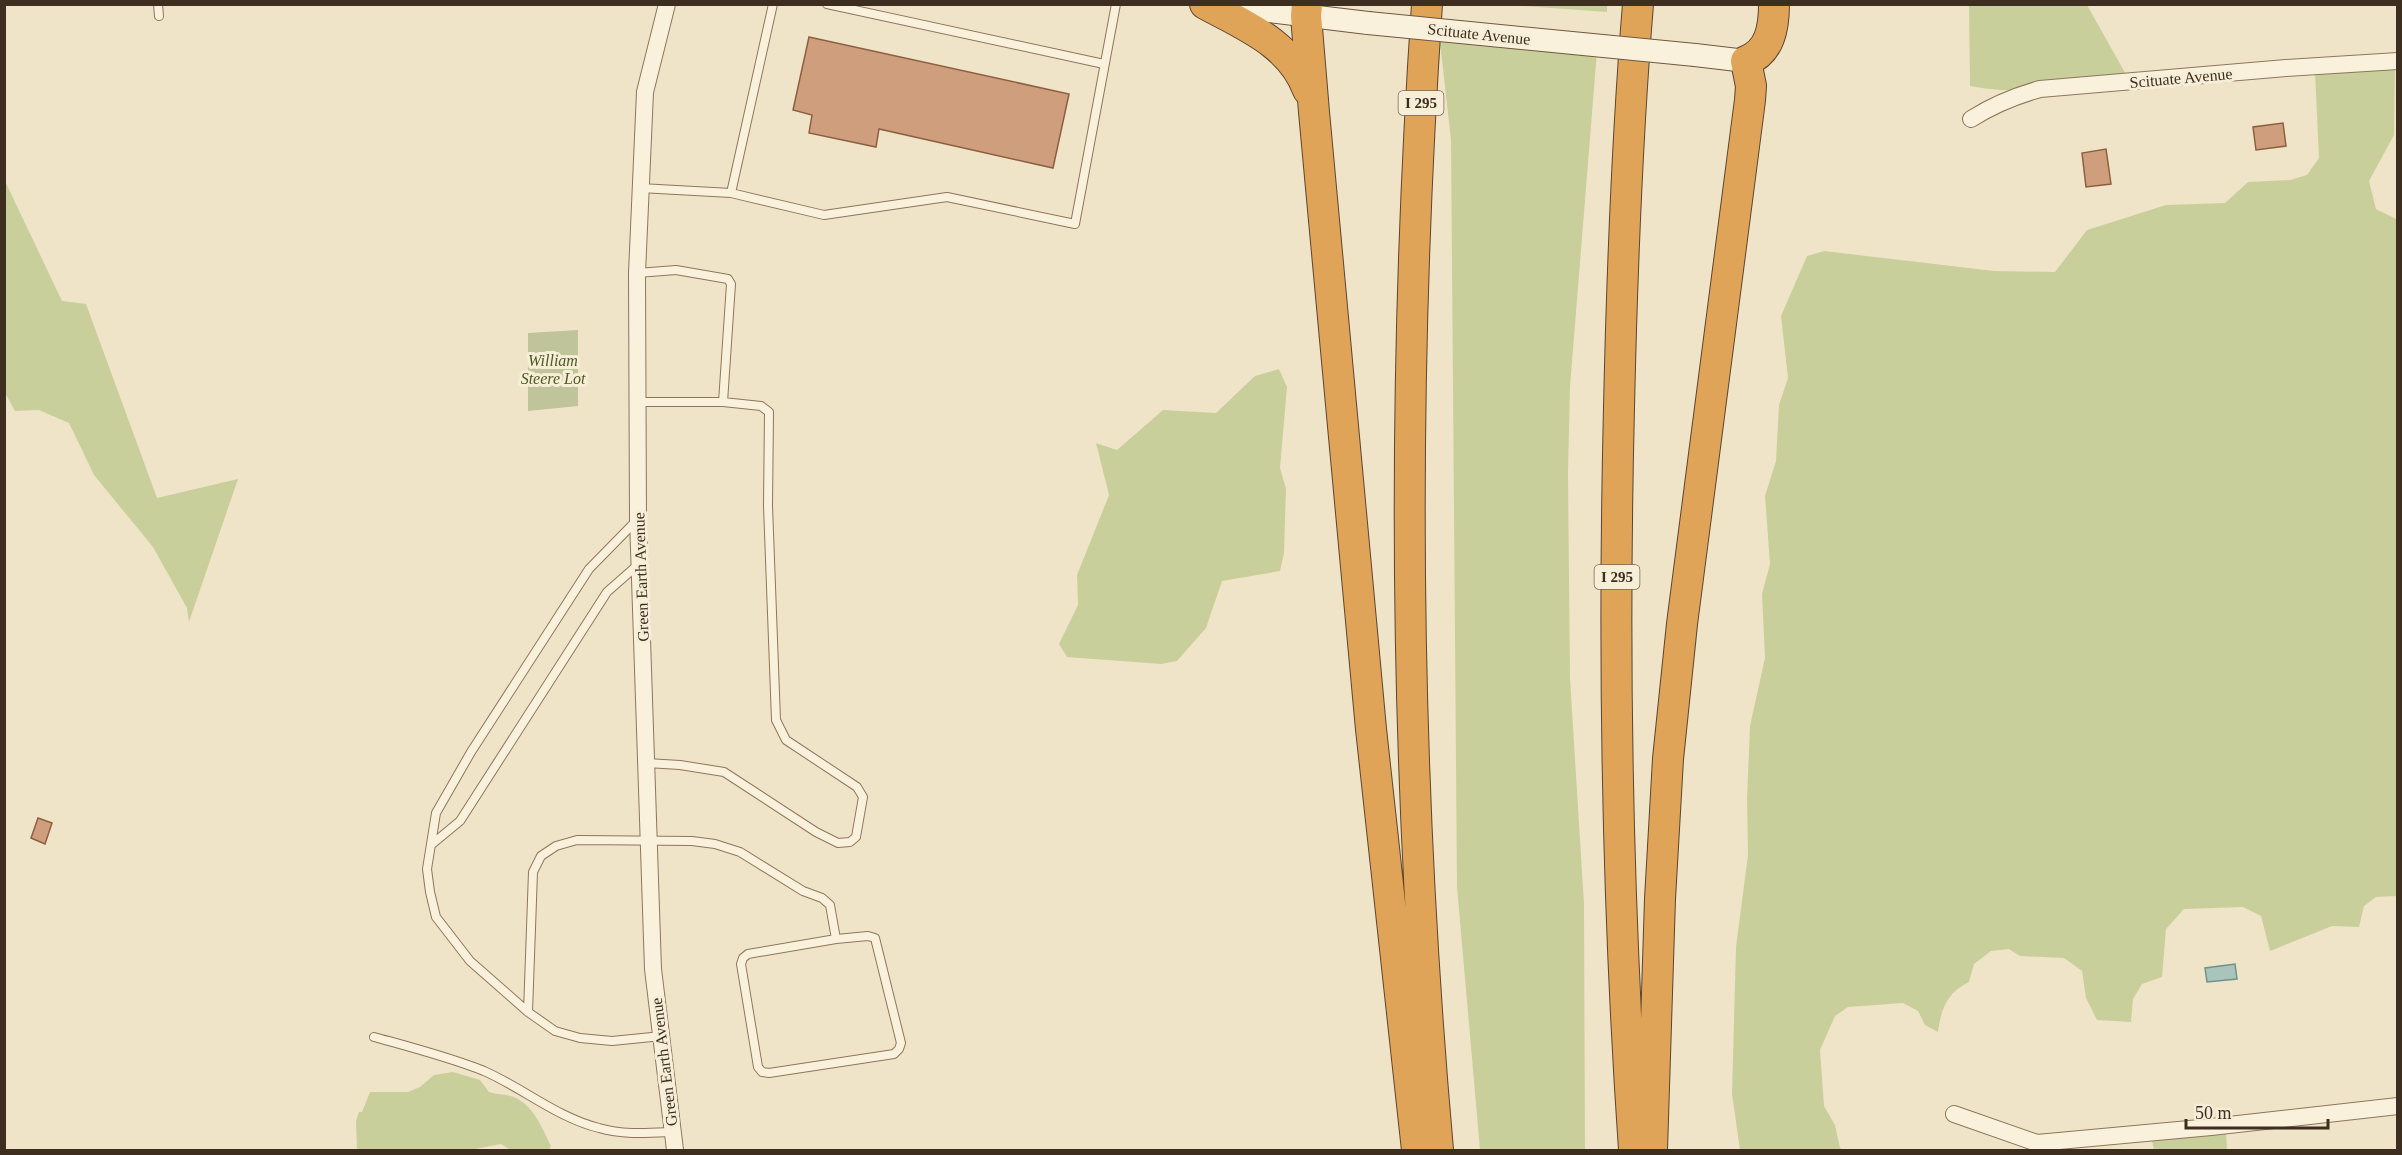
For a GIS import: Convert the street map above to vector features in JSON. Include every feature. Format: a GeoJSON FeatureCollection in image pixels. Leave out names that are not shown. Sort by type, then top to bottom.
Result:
{"type":"FeatureCollection","features":[{"type":"Feature","properties":{"kind":"highway"},"geometry":{"type":"LineString","coordinates":[[1205,4],[1284,51],[1304,78],[1314,112]]}},
{"type":"Feature","properties":{"kind":"highway","name":"I 295"},"geometry":{"type":"LineString","coordinates":[[1427,4],[1413,283],[1409,546],[1416,823],[1424,970],[1438,1150]]}},
{"type":"Feature","properties":{"kind":"highway","name":"I 295"},"geometry":{"type":"LineString","coordinates":[[1634,1150],[1621,868],[1617,568],[1622,309],[1638,4]]}},
{"type":"Feature","properties":{"kind":"highway"},"geometry":{"type":"LineString","coordinates":[[1652,1150],[1659,921],[1668,759],[1682,624],[1750,100],[1750,73],[1746,61],[1758,55],[1768,42],[1773,23],[1774,4]]}},
{"type":"Feature","properties":{"kind":"highway"},"geometry":{"type":"LineString","coordinates":[[1307,10],[1314,112],[1370,717],[1417,1150]]}},
{"type":"Feature","properties":{"kind":"main road","name":"Scituate Avenue"},"geometry":{"type":"LineString","coordinates":[[1212,4],[1307,10],[1368,23],[1746,61]]}},
{"type":"Feature","properties":{"kind":"street","name":"Green Earth Avenue"},"geometry":{"type":"LineString","coordinates":[[667,4],[645,92],[637,273],[638,519],[653,969],[675,1150]]}},
{"type":"Feature","properties":{"kind":"street","name":"Scituate Avenue"},"geometry":{"type":"LineString","coordinates":[[1971,119],[2008,99],[2040,89],[2397,61]]}},
{"type":"Feature","properties":{"kind":"street"},"geometry":{"type":"LineString","coordinates":[[1954,1114],[2037,1143],[2211,1127],[2397,1106]]}},
{"type":"Feature","properties":{"kind":"lane"},"geometry":{"type":"LineString","coordinates":[[158,4],[159,16]]}},
{"type":"Feature","properties":{"kind":"lane"},"geometry":{"type":"LineString","coordinates":[[731,193],[773,4]]}},
{"type":"Feature","properties":{"kind":"lane"},"geometry":{"type":"LineString","coordinates":[[827,4],[1104,64]]}},
{"type":"Feature","properties":{"kind":"lane"},"geometry":{"type":"LineString","coordinates":[[640,188],[731,193],[824,215],[947,197],[1075,224],[1116,4]]}},
{"type":"Feature","properties":{"kind":"lane"},"geometry":{"type":"LineString","coordinates":[[637,273],[676,270],[728,279],[731,284],[723,402]]}},
{"type":"Feature","properties":{"kind":"lane"},"geometry":{"type":"LineString","coordinates":[[638,402],[723,402],[761,406],[769,412],[768,506],[776,720],[786,740],[857,787],[863,797],[856,837],[850,842],[838,843],[816,832],[724,772],[680,765],[647,763]]}},
{"type":"Feature","properties":{"kind":"lane"},"geometry":{"type":"LineString","coordinates":[[638,519],[589,569],[471,752],[435,813],[428,869],[430,892],[436,917],[470,961],[528,1012],[555,1031],[580,1038],[612,1041],[662,1036]]}},
{"type":"Feature","properties":{"kind":"lane"},"geometry":{"type":"LineString","coordinates":[[431,845],[460,821],[608,592],[640,563]]}},
{"type":"Feature","properties":{"kind":"lane"},"geometry":{"type":"LineString","coordinates":[[528,1012],[533,872],[541,856],[556,846],[577,840],[692,841],[715,844],[740,852],[803,891],[822,898],[830,905],[836,939]]}},
{"type":"Feature","properties":{"kind":"lane"},"geometry":{"type":"LineString","coordinates":[[868,936],[875,939],[878,944],[901,1043],[899,1049],[894,1054],[769,1073],[762,1072],[758,1066],[741,964],[743,957],[748,954],[836,939],[868,936]]}},
{"type":"Feature","properties":{"kind":"lane"},"geometry":{"type":"LineString","coordinates":[[374,1037],[482,1071],[516,1086],[576,1121],[597,1128],[633,1133],[673,1132]]}},
{"type":"Feature","properties":{"kind":"green space"},"geometry":{"type":"Polygon","coordinates":[[[1607,4],[1607,12],[1509,5],[1607,4]]]}},
{"type":"Feature","properties":{"kind":"green space"},"geometry":{"type":"Polygon","coordinates":[[[1969,5],[2087,5],[2132,85],[2031,91],[1970,86],[1969,5]]]}},
{"type":"Feature","properties":{"kind":"green space"},"geometry":{"type":"Polygon","coordinates":[[[1439,33],[1597,51],[1570,387],[1568,473],[1570,678],[1584,904],[1585,1150],[1480,1150],[1457,887],[1451,140],[1439,33]]]}},
{"type":"Feature","properties":{"kind":"green space"},"geometry":{"type":"Polygon","coordinates":[[[2395,68],[2394,135],[2369,181],[2376,209],[2398,220],[2397,896],[2376,897],[2364,906],[2359,927],[2332,926],[2270,951],[2261,916],[2243,907],[2184,909],[2166,929],[2162,977],[2142,984],[2133,999],[2131,1022],[2097,1020],[2086,998],[2082,971],[2064,958],[2020,956],[2009,949],[1991,951],[1974,964],[1969,982],[1956,991],[1947,1002],[1941,1015],[1938,1032],[1925,1025],[1918,1011],[1903,1003],[1848,1007],[1835,1016],[1820,1050],[1824,1106],[1835,1125],[1840,1148],[1844,1150],[1740,1150],[1732,1094],[1736,947],[1748,855],[1747,799],[1750,726],[1765,658],[1762,594],[1770,564],[1765,496],[1776,461],[1779,405],[1788,378],[1781,316],[1807,256],[1824,251],[1994,271],[2055,272],[2087,230],[2166,205],[2225,203],[2248,182],[2290,180],[2307,175],[2319,158],[2315,73],[2395,68]]]}},
{"type":"Feature","properties":{"kind":"green space"},"geometry":{"type":"Polygon","coordinates":[[[5,181],[62,301],[86,304],[157,498],[238,479],[189,622],[187,608],[153,547],[94,475],[69,423],[39,410],[15,411],[5,393],[5,181]]]}},
{"type":"Feature","properties":{"kind":"green space","name":"William Steere Lot"},"geometry":{"type":"Polygon","coordinates":[[[578,330],[578,406],[528,411],[528,333],[578,330]]]}},
{"type":"Feature","properties":{"kind":"green space"},"geometry":{"type":"Polygon","coordinates":[[[1279,369],[1287,387],[1280,468],[1286,489],[1284,553],[1280,571],[1222,581],[1206,628],[1177,661],[1161,664],[1067,657],[1059,644],[1078,605],[1077,575],[1109,495],[1096,443],[1117,450],[1163,410],[1216,413],[1255,376],[1279,369]]]}},
{"type":"Feature","properties":{"kind":"green space"},"geometry":{"type":"Polygon","coordinates":[[[453,1072],[480,1080],[489,1092],[513,1097],[523,1102],[541,1126],[551,1146],[549,1150],[510,1150],[501,1144],[470,1150],[357,1150],[356,1121],[370,1092],[408,1092],[420,1087],[434,1075],[453,1072]]]}},
{"type":"Feature","properties":{"kind":"green space"},"geometry":{"type":"Polygon","coordinates":[[[2226,1127],[2227,1150],[2154,1150],[2150,1132],[2226,1127]]]}},
{"type":"Feature","properties":{"kind":"water"},"geometry":{"type":"Polygon","coordinates":[[[2235,964],[2237,979],[2207,982],[2205,968],[2235,964]]]}},
{"type":"Feature","properties":{"kind":"building"},"geometry":{"type":"Polygon","coordinates":[[[809,37],[1069,94],[1053,168],[879,129],[876,147],[809,133],[812,115],[793,110],[809,37]]]}},
{"type":"Feature","properties":{"kind":"building"},"geometry":{"type":"Polygon","coordinates":[[[2283,123],[2286,146],[2256,150],[2253,127],[2283,123]]]}},
{"type":"Feature","properties":{"kind":"building"},"geometry":{"type":"Polygon","coordinates":[[[2106,149],[2111,184],[2086,187],[2082,153],[2106,149]]]}},
{"type":"Feature","properties":{"kind":"building"},"geometry":{"type":"Polygon","coordinates":[[[38,818],[52,823],[45,844],[31,838],[38,818]]]}}]}
